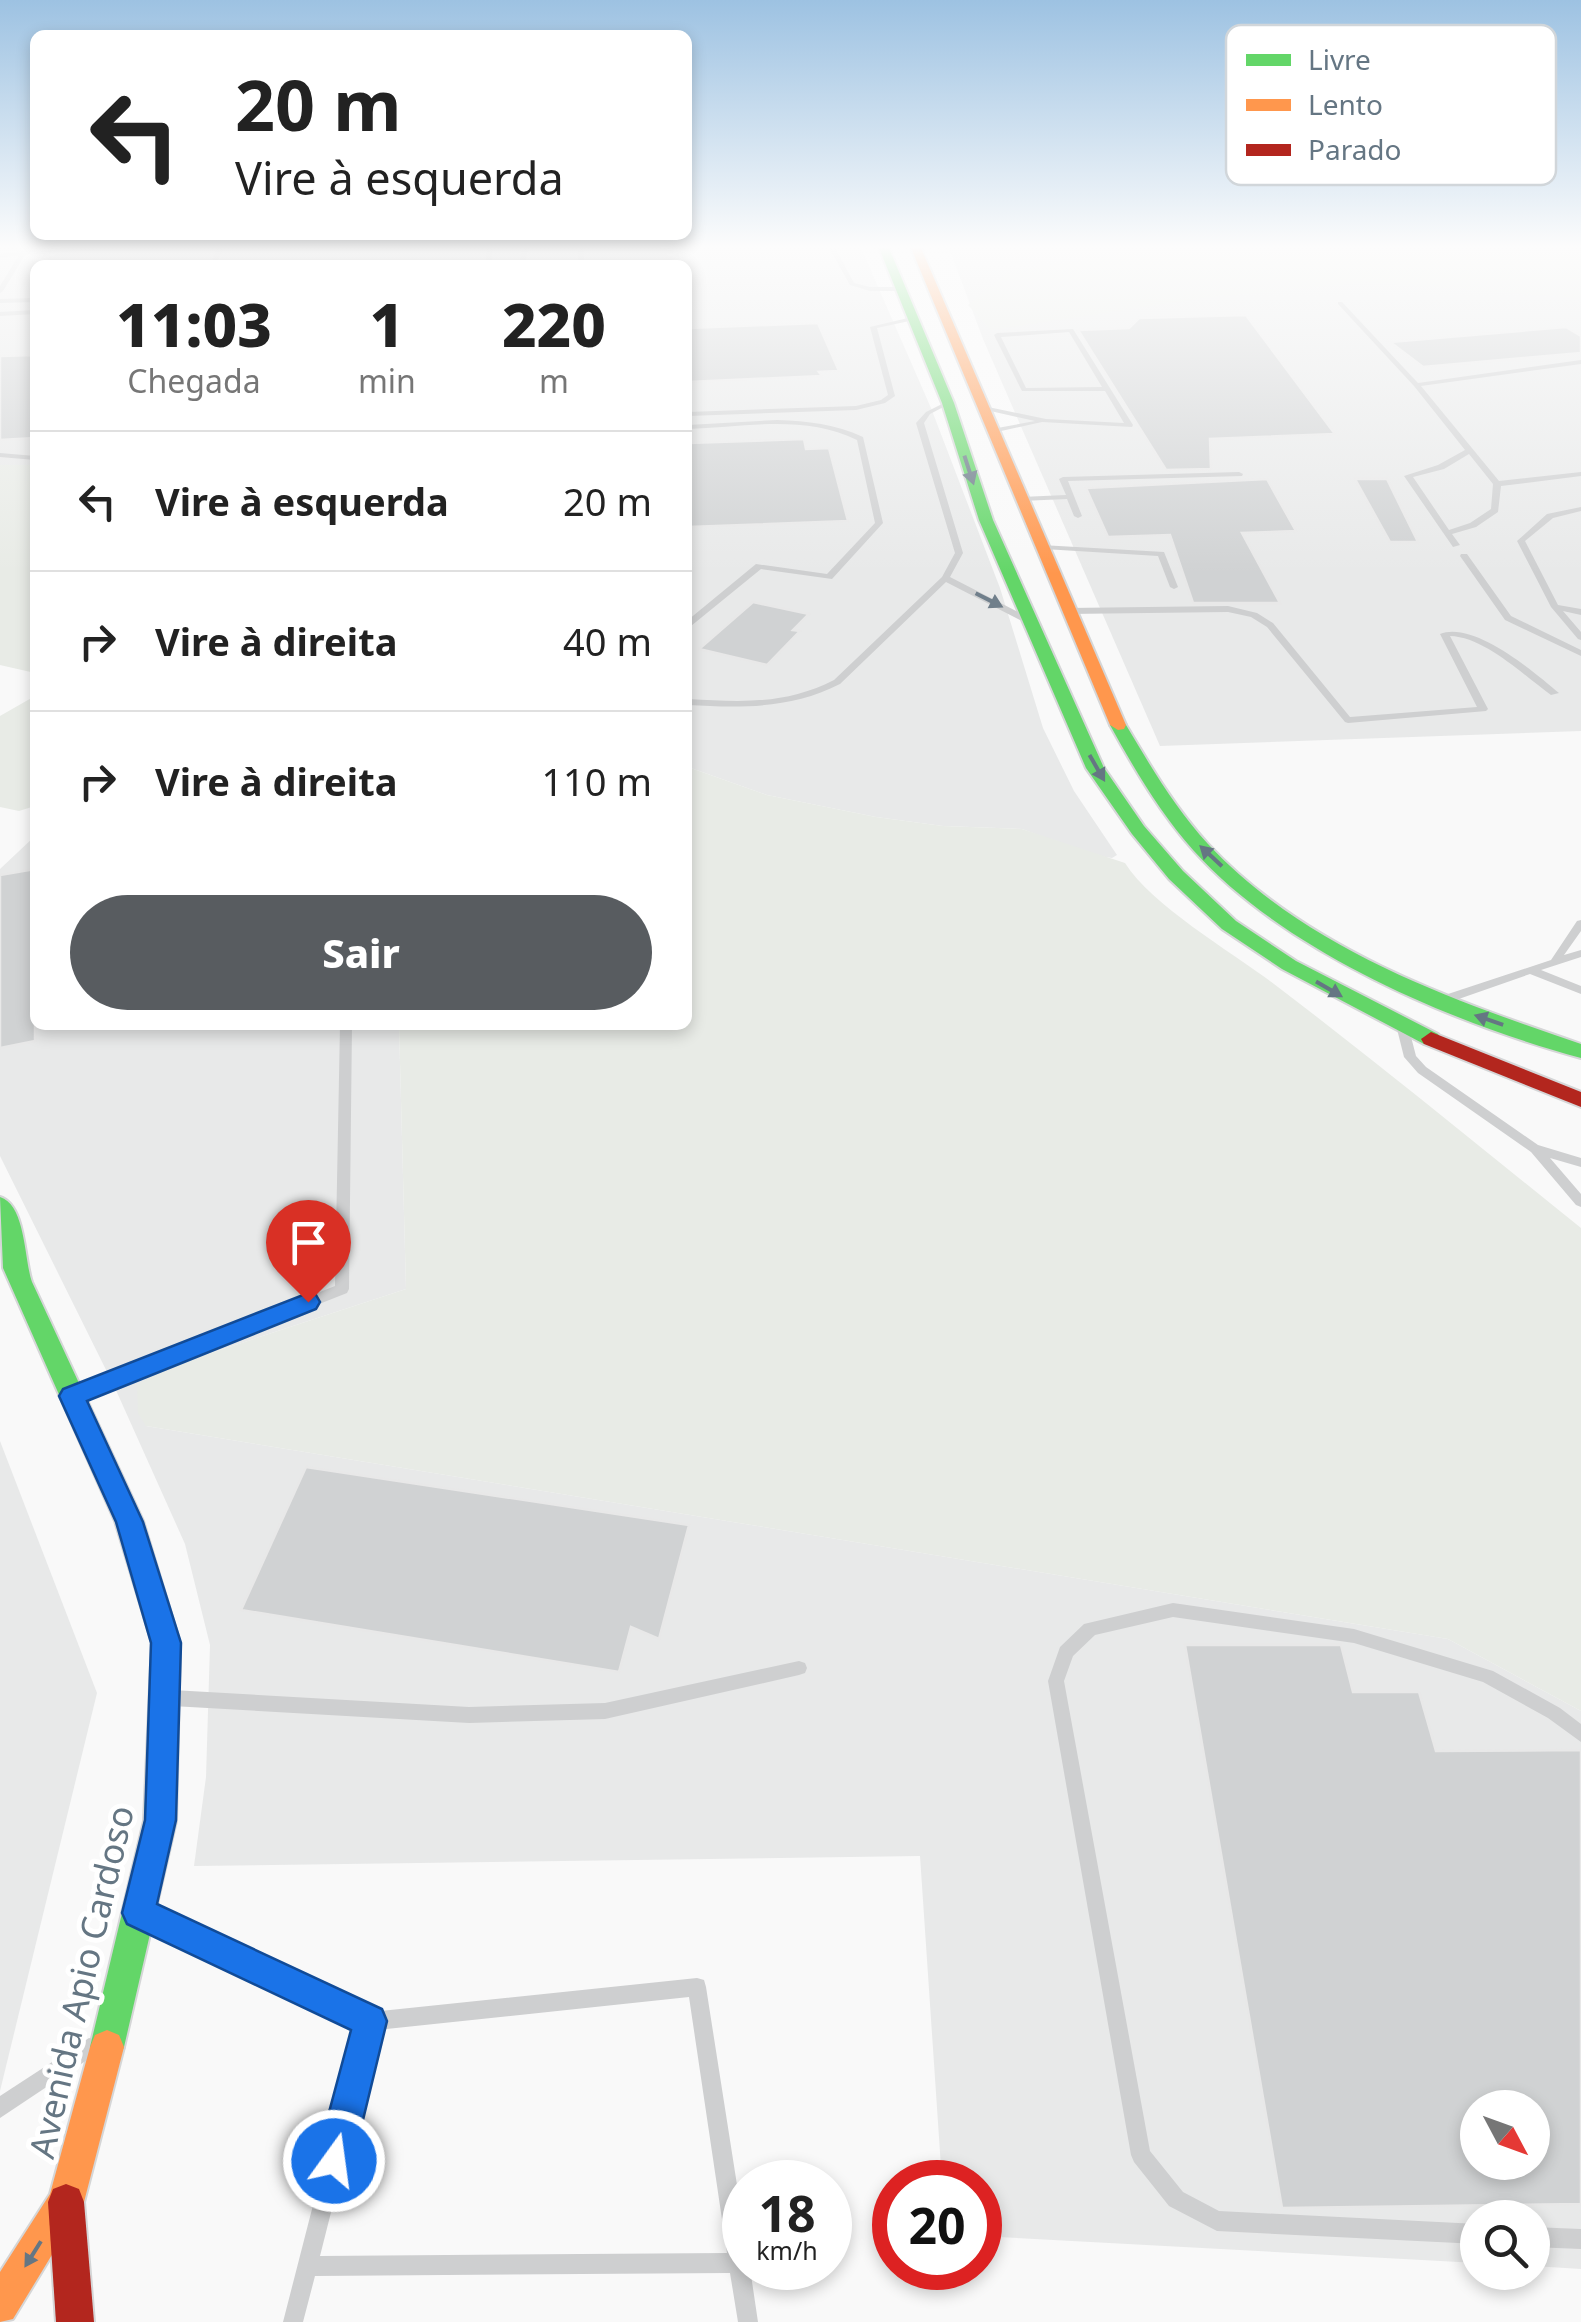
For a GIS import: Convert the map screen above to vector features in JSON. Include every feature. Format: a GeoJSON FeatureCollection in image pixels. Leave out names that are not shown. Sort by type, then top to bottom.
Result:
{"type":"FeatureCollection","features":[{"type":"Feature","properties":{"kind":"main road"},"geometry":{"type":"LineString","coordinates":[[928,356],[948,404],[986,520],[1095,768],[1176,876],[1229,925],[1289,966],[1402,1027],[1581,1100]]}},
{"type":"Feature","properties":{"kind":"main road"},"geometry":{"type":"LineString","coordinates":[[964,356],[992,420],[1018,499],[1112,716],[1146,780],[1193,840],[1246,889],[1312,935],[1437,1002],[1581,1051]]}},
{"type":"Feature","properties":{"kind":"main road"},"geometry":{"type":"LineString","coordinates":[[960,553],[986,520]]}},
{"type":"Feature","properties":{"kind":"main road","name":"Avenida Apio Cardoso"},"geometry":{"type":"LineString","coordinates":[[0,1205],[16,1244],[11,1273],[130,1522],[166,1643],[160,1820],[112,2032],[66,2202],[0,2306]]}},
{"type":"Feature","properties":{"kind":"main road","name":"Avenida Apio Cardoso"},"geometry":{"type":"LineString","coordinates":[[66,2202],[76,2322]]}},
{"type":"Feature","properties":{"kind":"lane"},"geometry":{"type":"LineString","coordinates":[[692,414],[856,408],[883,402],[892,396],[882,356]]}},
{"type":"Feature","properties":{"kind":"lane"},"geometry":{"type":"LineString","coordinates":[[1007,356],[1024,390],[1105,389]]}},
{"type":"Feature","properties":{"kind":"lane"},"geometry":{"type":"LineString","coordinates":[[992,420],[1129,425],[1086,356]]}},
{"type":"Feature","properties":{"kind":"lane"},"geometry":{"type":"LineString","coordinates":[[1389,356],[1496,484],[1495,510],[1473,525],[1448,533]]}},
{"type":"Feature","properties":{"kind":"lane"},"geometry":{"type":"LineString","coordinates":[[1416,385],[1581,362]]}},
{"type":"Feature","properties":{"kind":"lane"},"geometry":{"type":"LineString","coordinates":[[692,702],[778,704],[820,692],[837,682],[945,578],[960,553],[920,423],[928,413],[948,404]]}},
{"type":"Feature","properties":{"kind":"lane"},"geometry":{"type":"LineString","coordinates":[[992,420],[1046,421]]}},
{"type":"Feature","properties":{"kind":"lane"},"geometry":{"type":"LineString","coordinates":[[692,427],[812,424],[851,433],[860,439],[879,523],[828,577],[760,566],[692,621]]}},
{"type":"Feature","properties":{"kind":"lane"},"geometry":{"type":"LineString","coordinates":[[1456,545],[1408,476],[1441,468],[1469,452]]}},
{"type":"Feature","properties":{"kind":"lane"},"geometry":{"type":"LineString","coordinates":[[0,455],[30,458]]}},
{"type":"Feature","properties":{"kind":"lane"},"geometry":{"type":"LineString","coordinates":[[1078,516],[1063,478],[1240,474]]}},
{"type":"Feature","properties":{"kind":"lane"},"geometry":{"type":"LineString","coordinates":[[1496,484],[1581,474]]}},
{"type":"Feature","properties":{"kind":"lane"},"geometry":{"type":"LineString","coordinates":[[1018,499],[1070,497]]}},
{"type":"Feature","properties":{"kind":"lane"},"geometry":{"type":"LineString","coordinates":[[1581,509],[1550,516],[1521,541],[1555,607],[1581,637]]}},
{"type":"Feature","properties":{"kind":"lane"},"geometry":{"type":"LineString","coordinates":[[1042,547],[1161,554],[1174,586]]}},
{"type":"Feature","properties":{"kind":"lane"},"geometry":{"type":"LineString","coordinates":[[1464,556],[1508,618],[1581,653]]}},
{"type":"Feature","properties":{"kind":"lane"},"geometry":{"type":"LineString","coordinates":[[945,578],[1032,623]]}},
{"type":"Feature","properties":{"kind":"lane"},"geometry":{"type":"LineString","coordinates":[[1555,607],[1581,612]]}},
{"type":"Feature","properties":{"kind":"lane"},"geometry":{"type":"LineString","coordinates":[[1067,611],[1228,608],[1254,615],[1270,625],[1348,720],[1483,708],[1444,634],[1456,630],[1472,636],[1554,693]]}},
{"type":"Feature","properties":{"kind":"lane"},"geometry":{"type":"LineString","coordinates":[[1556,958],[1581,923]]}},
{"type":"Feature","properties":{"kind":"lane"},"geometry":{"type":"LineString","coordinates":[[1437,1002],[1556,958],[1581,953]]}},
{"type":"Feature","properties":{"kind":"lane"},"geometry":{"type":"LineString","coordinates":[[1530,970],[1581,990]]}},
{"type":"Feature","properties":{"kind":"lane"},"geometry":{"type":"LineString","coordinates":[[1402,1027],[1410,1057],[1422,1070],[1534,1148],[1581,1202]]}},
{"type":"Feature","properties":{"kind":"lane"},"geometry":{"type":"LineString","coordinates":[[72,1396],[342,1289],[346,1030]]}},
{"type":"Feature","properties":{"kind":"lane"},"geometry":{"type":"LineString","coordinates":[[1534,1148],[1581,1163]]}},
{"type":"Feature","properties":{"kind":"lane"},"geometry":{"type":"LineString","coordinates":[[1460,2233],[1217,2221],[1176,2199],[1141,2155],[1056,1681],[1066,1652],[1090,1629],[1174,1610],[1354,1636],[1487,1676],[1554,1713],[1581,1734]]}},
{"type":"Feature","properties":{"kind":"lane"},"geometry":{"type":"LineString","coordinates":[[165,1698],[469,1715],[606,1711],[799,1668]]}},
{"type":"Feature","properties":{"kind":"lane"},"geometry":{"type":"LineString","coordinates":[[139,1913],[370,2021],[697,1987],[723,2160]]}},
{"type":"Feature","properties":{"kind":"lane"},"geometry":{"type":"LineString","coordinates":[[293,2322],[370,2021]]}},
{"type":"Feature","properties":{"kind":"lane"},"geometry":{"type":"LineString","coordinates":[[0,2108],[112,2032]]}},
{"type":"Feature","properties":{"kind":"lane"},"geometry":{"type":"LineString","coordinates":[[1550,2238],[1581,2239]]}},
{"type":"Feature","properties":{"kind":"lane"},"geometry":{"type":"LineString","coordinates":[[308,2266],[722,2263]]}},
{"type":"Feature","properties":{"kind":"lane"},"geometry":{"type":"LineString","coordinates":[[743,2290],[748,2322]]}},
{"type":"Feature","properties":{"kind":"shaded area"},"geometry":{"type":"Polygon","coordinates":[[[0,356],[30,356],[30,465],[0,465],[0,356]]]}},
{"type":"Feature","properties":{"kind":"shaded area"},"geometry":{"type":"Polygon","coordinates":[[[692,356],[908,356],[1000,588],[1043,728],[1074,791],[1117,855],[1093,855],[1022,829],[943,826],[767,795],[692,768],[692,356]]]}},
{"type":"Feature","properties":{"kind":"shaded area"},"geometry":{"type":"Polygon","coordinates":[[[991,356],[1581,356],[1581,731],[1160,746],[991,356]]]}},
{"type":"Feature","properties":{"kind":"shaded area"},"geometry":{"type":"Polygon","coordinates":[[[0,465],[30,465],[30,672],[0,665],[0,465]]]}},
{"type":"Feature","properties":{"kind":"shaded area"},"geometry":{"type":"Polygon","coordinates":[[[30,699],[30,808],[19,811],[0,807],[0,716],[30,699]]]}},
{"type":"Feature","properties":{"kind":"shaded area"},"geometry":{"type":"Polygon","coordinates":[[[692,768],[767,795],[876,817],[943,826],[1022,829],[1125,863],[1173,912],[1313,1014],[1581,1228],[1581,1711],[1448,1639],[146,1426],[138,1413],[137,1385],[162,1369],[406,1289],[399,1030],[692,1030],[692,768]]]}},
{"type":"Feature","properties":{"kind":"shaded area"},"geometry":{"type":"Polygon","coordinates":[[[30,841],[30,1030],[399,1030],[406,1289],[162,1369],[146,1426],[1448,1639],[1581,1711],[1581,2269],[1550,2267],[1550,2200],[1460,2200],[1460,2262],[1002,2237],[1002,2160],[941,2160],[920,1856],[194,1866],[206,1777],[210,1645],[185,1544],[115,1388],[0,1156],[0,869],[30,841]]]}},
{"type":"Feature","properties":{"kind":"shaded area"},"geometry":{"type":"Polygon","coordinates":[[[0,1441],[97,1693],[0,2091],[0,1441]]]}},
{"type":"Feature","properties":{"kind":"building"},"geometry":{"type":"Polygon","coordinates":[[[0,356],[30,356],[30,438],[0,440],[0,356]]]}},
{"type":"Feature","properties":{"kind":"building"},"geometry":{"type":"Polygon","coordinates":[[[692,356],[833,356],[839,371],[819,372],[822,376],[692,382],[692,356]]]}},
{"type":"Feature","properties":{"kind":"building"},"geometry":{"type":"Polygon","coordinates":[[[1095,356],[1277,356],[1335,434],[1210,439],[1211,469],[1166,470],[1095,356]]]}},
{"type":"Feature","properties":{"kind":"building"},"geometry":{"type":"Polygon","coordinates":[[[1409,356],[1543,356],[1423,367],[1409,356]]]}},
{"type":"Feature","properties":{"kind":"building"},"geometry":{"type":"Polygon","coordinates":[[[804,439],[806,449],[829,448],[848,521],[692,527],[692,443],[804,439]]]}},
{"type":"Feature","properties":{"kind":"building"},"geometry":{"type":"Polygon","coordinates":[[[1267,479],[1296,531],[1242,533],[1280,603],[1193,603],[1170,535],[1108,537],[1086,488],[1267,479]]]}},
{"type":"Feature","properties":{"kind":"building"},"geometry":{"type":"Polygon","coordinates":[[[1355,479],[1387,479],[1418,542],[1390,542],[1355,479]]]}},
{"type":"Feature","properties":{"kind":"building"},"geometry":{"type":"Polygon","coordinates":[[[753,602],[809,614],[793,630],[800,631],[767,665],[699,649],[753,602]]]}},
{"type":"Feature","properties":{"kind":"building"},"geometry":{"type":"Polygon","coordinates":[[[30,870],[30,1030],[35,1030],[35,1041],[0,1048],[0,875],[30,870]]]}},
{"type":"Feature","properties":{"kind":"building"},"geometry":{"type":"Polygon","coordinates":[[[306,1467],[689,1525],[659,1639],[631,1627],[619,1672],[241,1610],[306,1467]]]}},
{"type":"Feature","properties":{"kind":"building"},"geometry":{"type":"Polygon","coordinates":[[[1185,1645],[1341,1645],[1353,1692],[1419,1692],[1436,1751],[1581,1750],[1581,2204],[1460,2200],[1460,2206],[1282,2208],[1185,1645]]]}},
{"type":"Feature","properties":{"kind":"traffic: fast"},"geometry":{"type":"LineString","coordinates":[[929,356],[986,520],[1095,768],[1138,830],[1176,875],[1229,925],[1289,965],[1431,1039]]}},
{"type":"Feature","properties":{"kind":"traffic: fast"},"geometry":{"type":"LineString","coordinates":[[1118,725],[1156,792],[1202,849],[1254,897],[1312,937],[1375,971],[1441,1001],[1581,1051]]}},
{"type":"Feature","properties":{"kind":"traffic: fast"},"geometry":{"type":"LineString","coordinates":[[0,1205],[15,1244],[15,1268],[20,1282],[129,1521],[166,1643],[160,1821],[107,2047]]}},
{"type":"Feature","properties":{"kind":"traffic: slow"},"geometry":{"type":"LineString","coordinates":[[962,356],[1118,725]]}},
{"type":"Feature","properties":{"kind":"traffic: slow"},"geometry":{"type":"LineString","coordinates":[[0,2306],[66,2202],[107,2047]]}},
{"type":"Feature","properties":{"kind":"traffic: jam"},"geometry":{"type":"LineString","coordinates":[[1431,1039],[1581,1100]]}},
{"type":"Feature","properties":{"kind":"traffic: jam"},"geometry":{"type":"LineString","coordinates":[[66,2202],[75,2322]]}},
{"type":"Feature","properties":{"kind":"route"},"geometry":{"type":"LineString","coordinates":[[308,1302],[72,1396],[130,1522],[166,1643],[160,1820],[139,1913],[370,2021],[334,2161]]}}]}
